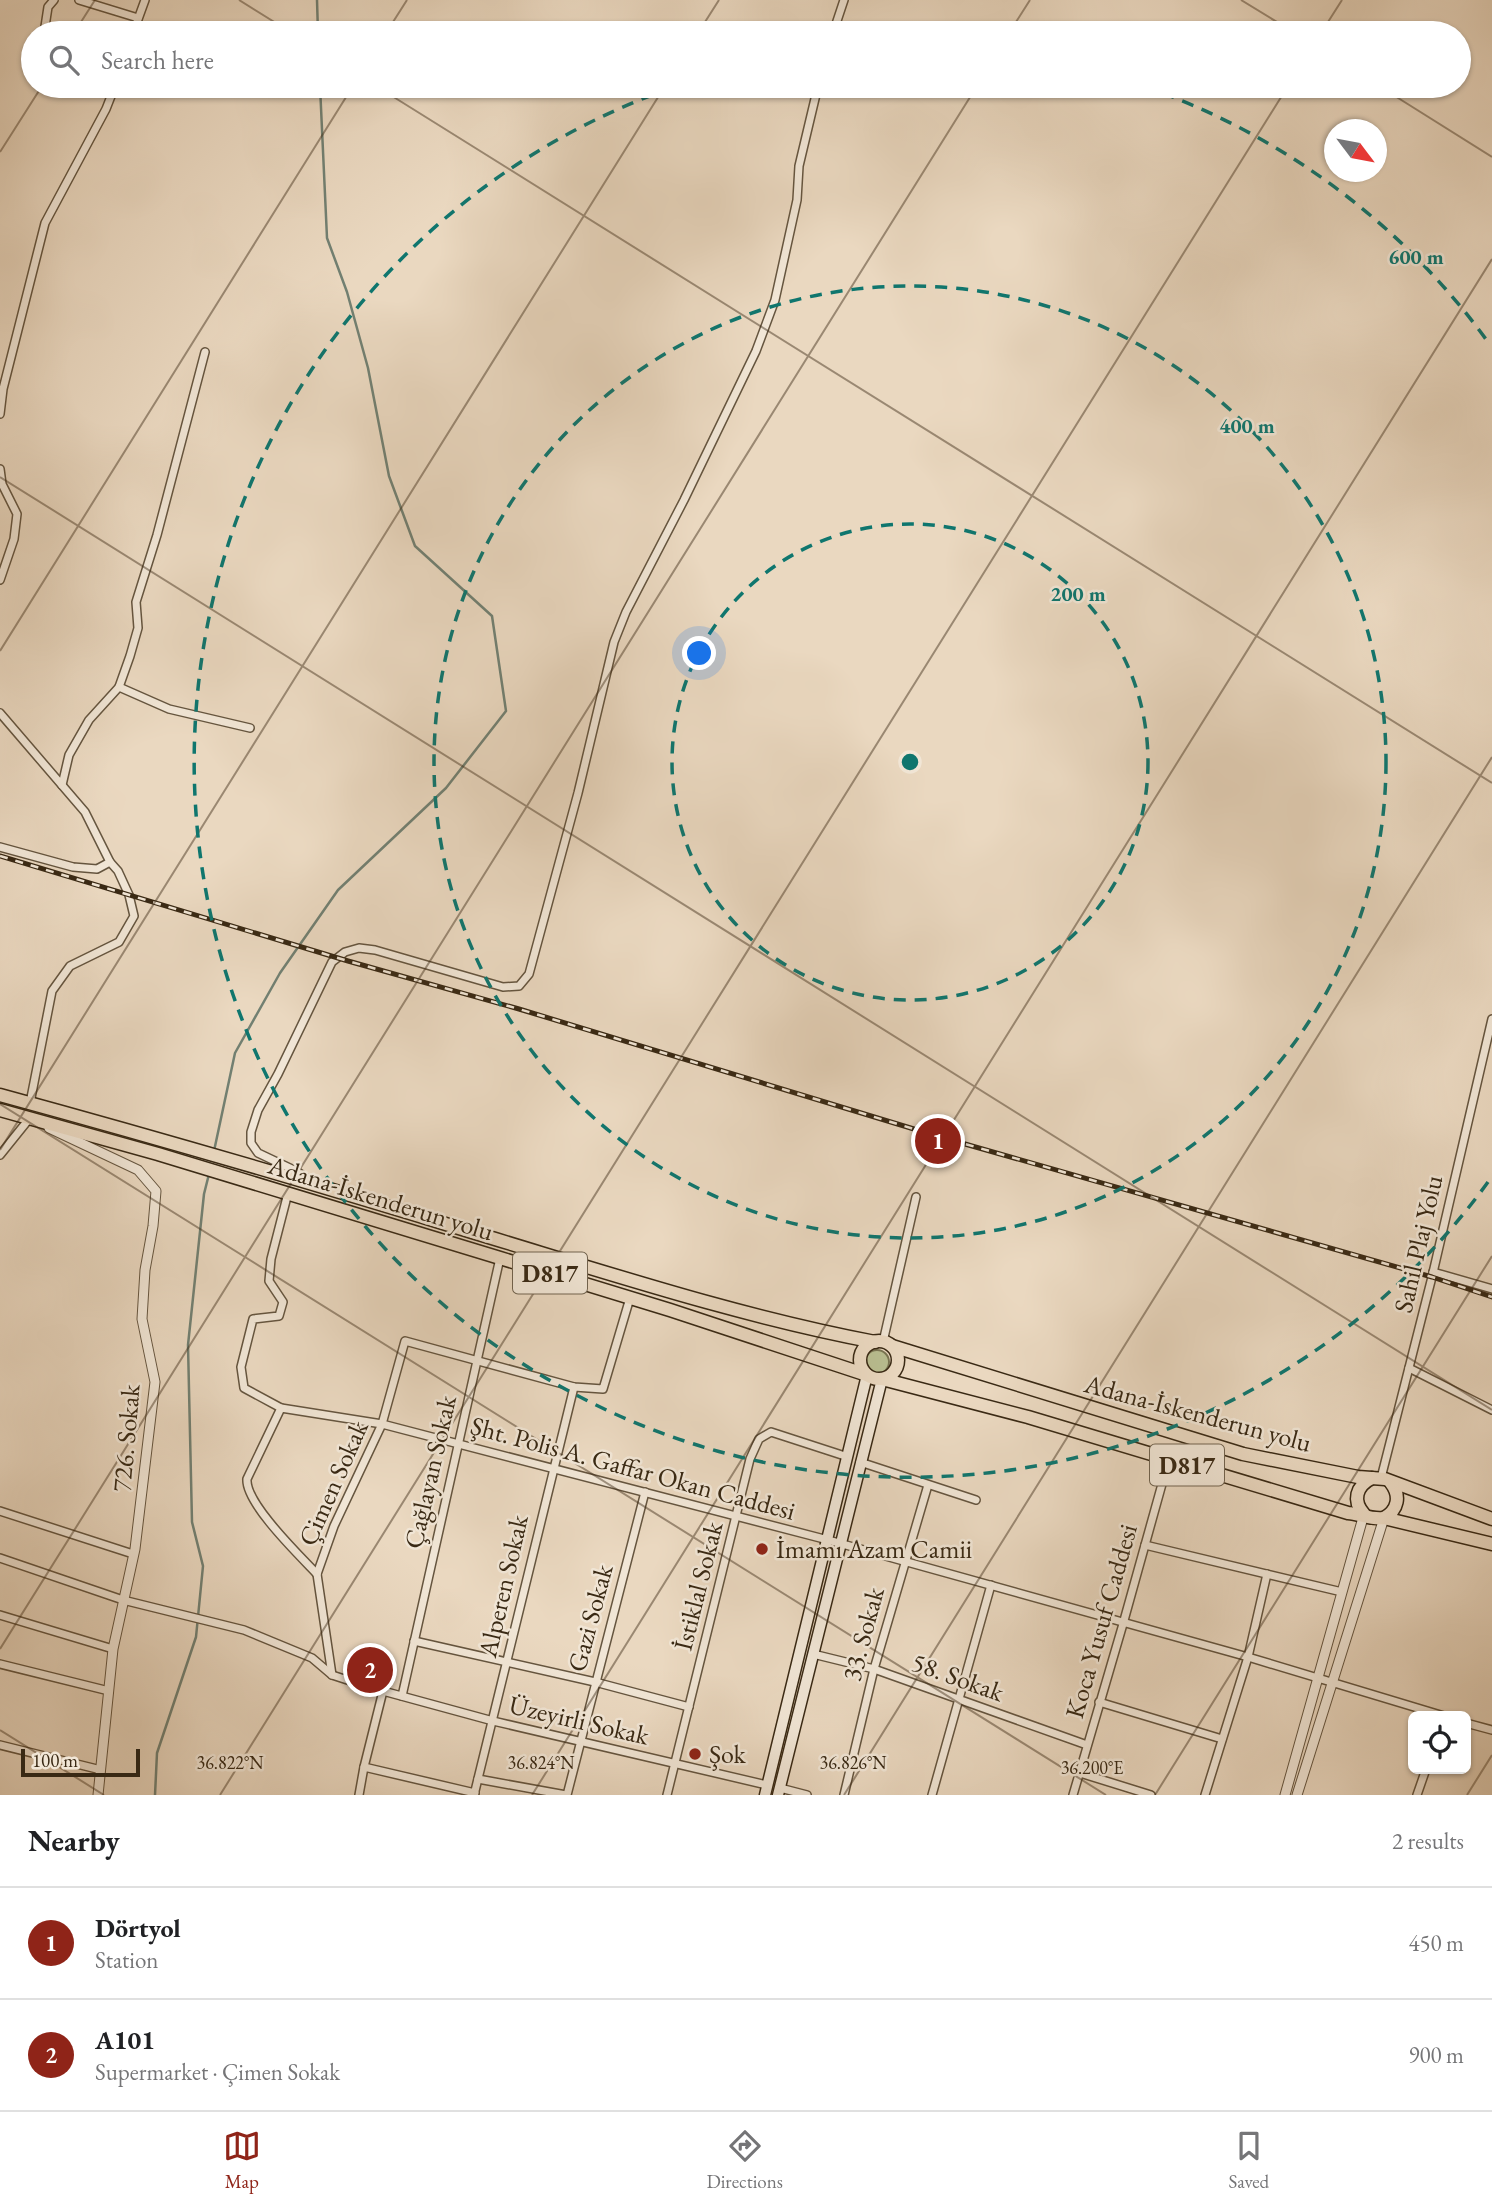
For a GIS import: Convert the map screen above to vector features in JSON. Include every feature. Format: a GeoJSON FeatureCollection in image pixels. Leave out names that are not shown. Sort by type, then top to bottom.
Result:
{"type":"FeatureCollection","features":[{"type":"Feature","properties":{"kind":"highway","name":"D817"},"geometry":{"type":"LineString","coordinates":[[0,1094],[238,1161],[675,1293],[794,1324],[883,1343]]}},
{"type":"Feature","properties":{"kind":"highway"},"geometry":{"type":"LineString","coordinates":[[29,1119],[30,1103]]}},
{"type":"Feature","properties":{"kind":"highway","name":"Adana-İskenderun yolu"},"geometry":{"type":"LineString","coordinates":[[0,1110],[233,1176],[630,1298],[867,1375]]}},
{"type":"Feature","properties":{"kind":"highway"},"geometry":{"type":"LineString","coordinates":[[883,1343],[896,1352],[897,1364],[891,1375],[883,1379],[867,1375],[860,1365],[860,1359],[864,1348],[883,1343]]}},
{"type":"Feature","properties":{"kind":"highway","name":"Adana-İskenderun yolu"},"geometry":{"type":"LineString","coordinates":[[883,1343],[1243,1454],[1381,1480],[1492,1519]]}},
{"type":"Feature","properties":{"kind":"highway","name":"Adana-İskenderun yolu"},"geometry":{"type":"LineString","coordinates":[[883,1379],[1028,1417],[1348,1513],[1384,1518],[1492,1544]]}},
{"type":"Feature","properties":{"kind":"highway"},"geometry":{"type":"LineString","coordinates":[[1364,1514],[1357,1504],[1361,1485],[1381,1480],[1395,1489],[1397,1502],[1390,1514],[1384,1518]]}},
{"type":"Feature","properties":{"kind":"main road"},"geometry":{"type":"LineString","coordinates":[[867,1375],[766,1790],[779,1792],[883,1379]]}},
{"type":"Feature","properties":{"kind":"street"},"geometry":{"type":"LineString","coordinates":[[46,21],[48,8],[54,0]]}},
{"type":"Feature","properties":{"kind":"street"},"geometry":{"type":"LineString","coordinates":[[79,0],[138,19],[145,0]]}},
{"type":"Feature","properties":{"kind":"street"},"geometry":{"type":"LineString","coordinates":[[837,21],[844,0]]}},
{"type":"Feature","properties":{"kind":"street"},"geometry":{"type":"LineString","coordinates":[[0,414],[3,389],[45,223],[110,98]]}},
{"type":"Feature","properties":{"kind":"street"},"geometry":{"type":"LineString","coordinates":[[314,1184],[296,1171],[258,1153],[251,1143],[251,1132],[258,1110],[332,962],[345,952],[359,948],[391,953],[503,987],[519,986],[529,974],[578,793],[614,642],[626,612],[756,351],[775,300],[797,200],[799,166],[815,98]]}},
{"type":"Feature","properties":{"kind":"street"},"geometry":{"type":"LineString","coordinates":[[62,785],[69,755],[89,720],[119,687],[138,628],[136,602],[157,535],[205,352]]}},
{"type":"Feature","properties":{"kind":"street"},"geometry":{"type":"LineString","coordinates":[[0,469],[2,484],[17,514],[14,539],[0,580]]}},
{"type":"Feature","properties":{"kind":"street"},"geometry":{"type":"LineString","coordinates":[[119,687],[169,709],[250,728]]}},
{"type":"Feature","properties":{"kind":"street"},"geometry":{"type":"LineString","coordinates":[[0,713],[85,812],[110,862],[118,871],[129,895],[134,916],[119,942],[70,966],[52,991],[30,1103]]}},
{"type":"Feature","properties":{"kind":"street"},"geometry":{"type":"LineString","coordinates":[[0,847],[73,867],[97,869],[110,862]]}},
{"type":"Feature","properties":{"kind":"street","name":"Sahil Plaj Yolu"},"geometry":{"type":"LineString","coordinates":[[1381,1480],[1492,1019]]}},
{"type":"Feature","properties":{"kind":"street"},"geometry":{"type":"LineString","coordinates":[[0,1155],[29,1119]]}},
{"type":"Feature","properties":{"kind":"street","name":"726. Sokak"},"geometry":{"type":"LineString","coordinates":[[29,1119],[138,1170],[156,1191],[145,1270],[142,1319],[155,1382],[133,1554],[113,1649],[98,1795]]}},
{"type":"Feature","properties":{"kind":"street","name":"Şht. Polis A. Gaffar Okan Caddesi"},"geometry":{"type":"LineString","coordinates":[[288,1193],[271,1259],[269,1281],[283,1302],[279,1316],[253,1319],[241,1367],[244,1388],[281,1408],[382,1424],[828,1540],[1248,1657],[1426,1711]]}},
{"type":"Feature","properties":{"kind":"street"},"geometry":{"type":"LineString","coordinates":[[883,1343],[916,1196]]}},
{"type":"Feature","properties":{"kind":"street","name":"Çağlayan Sokak"},"geometry":{"type":"LineString","coordinates":[[402,1696],[500,1258]]}},
{"type":"Feature","properties":{"kind":"street"},"geometry":{"type":"LineString","coordinates":[[1433,1272],[1492,1289]]}},
{"type":"Feature","properties":{"kind":"street"},"geometry":{"type":"LineString","coordinates":[[477,1360],[574,1387],[603,1389],[630,1298]]}},
{"type":"Feature","properties":{"kind":"street","name":"Çimen Sokak"},"geometry":{"type":"LineString","coordinates":[[332,1675],[317,1574],[334,1526],[382,1424],[405,1341],[477,1360]]}},
{"type":"Feature","properties":{"kind":"street"},"geometry":{"type":"LineString","coordinates":[[1409,1368],[1492,1410]]}},
{"type":"Feature","properties":{"kind":"street","name":"Alperen Sokak"},"geometry":{"type":"LineString","coordinates":[[475,1794],[574,1387]]}},
{"type":"Feature","properties":{"kind":"street"},"geometry":{"type":"LineString","coordinates":[[281,1408],[246,1486],[262,1514],[317,1574]]}},
{"type":"Feature","properties":{"kind":"street","name":"İstiklal Sokak"},"geometry":{"type":"LineString","coordinates":[[667,1795],[750,1460],[759,1439],[771,1432],[848,1457]]}},
{"type":"Feature","properties":{"kind":"street","name":"Koca Yusuf Caddesi"},"geometry":{"type":"LineString","coordinates":[[1073,1795],[1124,1624],[1168,1459]]}},
{"type":"Feature","properties":{"kind":"street"},"geometry":{"type":"LineString","coordinates":[[860,1462],[976,1500]]}},
{"type":"Feature","properties":{"kind":"street","name":"33. Sokak"},"geometry":{"type":"LineString","coordinates":[[844,1795],[874,1669],[928,1485]]}},
{"type":"Feature","properties":{"kind":"street","name":"Gazi Sokak"},"geometry":{"type":"LineString","coordinates":[[567,1795],[645,1492]]}},
{"type":"Feature","properties":{"kind":"street"},"geometry":{"type":"LineString","coordinates":[[0,1511],[133,1554]]}},
{"type":"Feature","properties":{"kind":"street"},"geometry":{"type":"LineString","coordinates":[[1285,1795],[1364,1514]]}},
{"type":"Feature","properties":{"kind":"street"},"geometry":{"type":"LineString","coordinates":[[1297,1795],[1384,1518]]}},
{"type":"Feature","properties":{"kind":"street"},"geometry":{"type":"LineString","coordinates":[[1145,1545],[1342,1592]]}},
{"type":"Feature","properties":{"kind":"street"},"geometry":{"type":"LineString","coordinates":[[0,1558],[123,1600],[244,1630],[313,1658],[332,1675],[383,1691],[359,1795]]}},
{"type":"Feature","properties":{"kind":"street"},"geometry":{"type":"LineString","coordinates":[[1205,1795],[1248,1657],[1266,1574]]}},
{"type":"Feature","properties":{"kind":"street"},"geometry":{"type":"LineString","coordinates":[[932,1795],[990,1585]]}},
{"type":"Feature","properties":{"kind":"street"},"geometry":{"type":"LineString","coordinates":[[0,1615],[113,1649]]}},
{"type":"Feature","properties":{"kind":"street"},"geometry":{"type":"LineString","coordinates":[[414,1641],[595,1682],[689,1707]]}},
{"type":"Feature","properties":{"kind":"street","name":"58. Sokak"},"geometry":{"type":"LineString","coordinates":[[813,1654],[874,1669],[1087,1745]]}},
{"type":"Feature","properties":{"kind":"street"},"geometry":{"type":"LineString","coordinates":[[0,1664],[109,1691]]}},
{"type":"Feature","properties":{"kind":"street","name":"Üzeyirli Sokak"},"geometry":{"type":"LineString","coordinates":[[383,1691],[492,1721],[674,1764],[766,1790]]}},
{"type":"Feature","properties":{"kind":"street"},"geometry":{"type":"LineString","coordinates":[[1099,1702],[1222,1739]]}},
{"type":"Feature","properties":{"kind":"street"},"geometry":{"type":"LineString","coordinates":[[1471,1724],[1492,1730]]}},
{"type":"Feature","properties":{"kind":"street"},"geometry":{"type":"LineString","coordinates":[[0,1745],[101,1770]]}},
{"type":"Feature","properties":{"kind":"street"},"geometry":{"type":"LineString","coordinates":[[364,1768],[475,1794]]}},
{"type":"Feature","properties":{"kind":"street"},"geometry":{"type":"LineString","coordinates":[[1080,1773],[1151,1795]]}},
{"type":"Feature","properties":{"kind":"street"},"geometry":{"type":"LineString","coordinates":[[1417,1795],[1424,1774]]}},
{"type":"Feature","properties":{"kind":"street"},"geometry":{"type":"LineString","coordinates":[[478,1779],[567,1795]]}},
{"type":"Feature","properties":{"kind":"street"},"geometry":{"type":"LineString","coordinates":[[779,1792],[807,1795]]}},
{"type":"Feature","properties":{"kind":"green space"},"geometry":{"type":"Polygon","coordinates":[[[877,1350],[885,1354],[889,1362],[885,1370],[877,1374],[869,1370],[865,1362],[869,1354],[877,1350]]]}},
{"type":"Feature","properties":{"kind":"waterway"},"geometry":{"type":"LineString","coordinates":[[317,0],[318,21]]}},
{"type":"Feature","properties":{"kind":"waterway"},"geometry":{"type":"LineString","coordinates":[[214,1151],[235,1053],[280,973],[338,890],[446,788],[506,711],[492,616],[415,546],[389,476],[368,368],[347,292],[327,238],[321,98]]}},
{"type":"Feature","properties":{"kind":"waterway"},"geometry":{"type":"LineString","coordinates":[[155,1795],[157,1753],[196,1637],[203,1566],[192,1522],[188,1345],[204,1194],[209,1174]]}},
{"type":"Feature","properties":{"kind":"railway"},"geometry":{"type":"LineString","coordinates":[[0,856],[937,1136],[1432,1277],[1492,1297]]}},
{"type":"Feature","properties":{"kind":"place","name":"Dörtyol"},"geometry":{"type":"Point","coordinates":[938,1141]}},
{"type":"Feature","properties":{"kind":"place","name":"İmamı Azam Camii"},"geometry":{"type":"Point","coordinates":[762,1549]}},
{"type":"Feature","properties":{"kind":"place","name":"A101"},"geometry":{"type":"Point","coordinates":[370,1670]}},
{"type":"Feature","properties":{"kind":"place","name":"Şok"},"geometry":{"type":"Point","coordinates":[695,1754]}}]}
